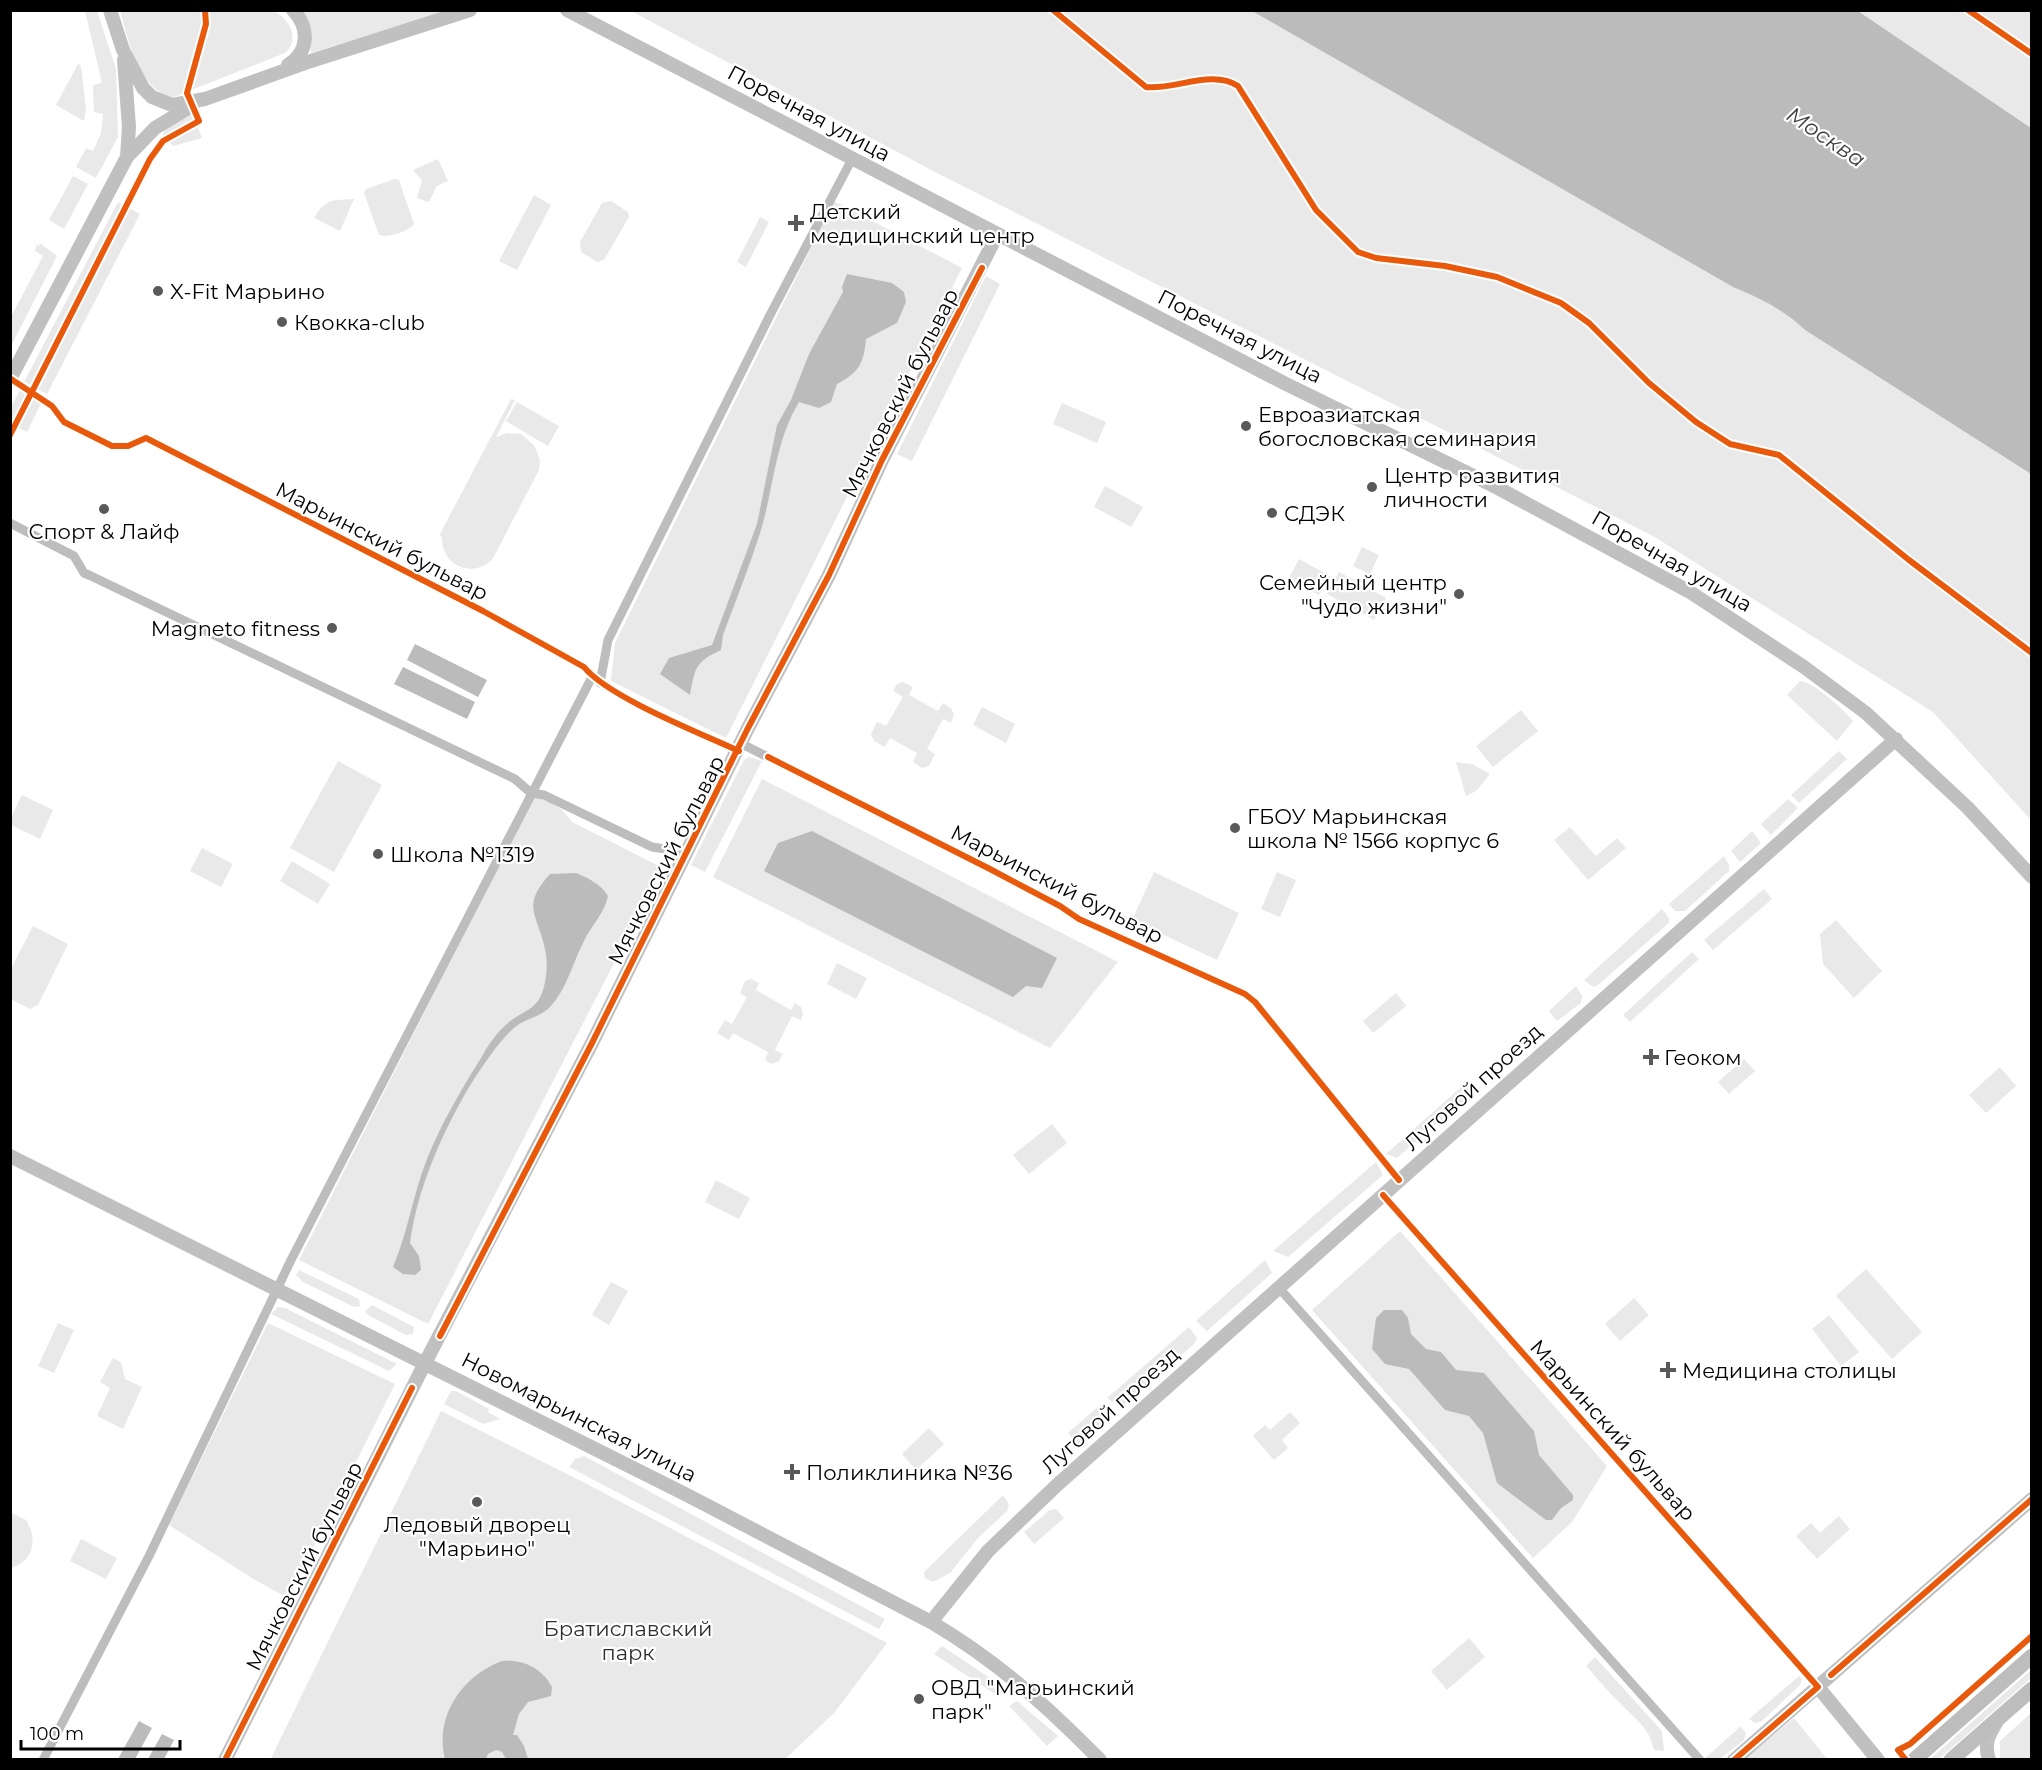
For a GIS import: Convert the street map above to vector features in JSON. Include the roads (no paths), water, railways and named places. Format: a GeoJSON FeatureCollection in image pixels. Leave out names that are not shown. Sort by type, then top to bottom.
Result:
{"type":"FeatureCollection","features":[{"type":"Feature","properties":{"kind":"main road"},"geometry":{"type":"LineString","coordinates":[[1914,1760],[2031,1656]]}},
{"type":"Feature","properties":{"kind":"main road"},"geometry":{"type":"LineString","coordinates":[[1951,1760],[2031,1689]]}},
{"type":"Feature","properties":{"kind":"street"},"geometry":{"type":"LineString","coordinates":[[110,10],[133,72],[152,97],[172,105],[205,99]]}},
{"type":"Feature","properties":{"kind":"street"},"geometry":{"type":"LineString","coordinates":[[277,73],[299,57],[304,47],[304,28],[293,10]]}},
{"type":"Feature","properties":{"kind":"street"},"geometry":{"type":"LineString","coordinates":[[10,379],[127,157],[143,139],[171,117],[205,99],[470,10]]}},
{"type":"Feature","properties":{"kind":"street","name":"Поречная улица"},"geometry":{"type":"LineString","coordinates":[[567,10],[1284,383],[1496,487],[1690,592],[1832,686],[1896,739],[1968,808],[2031,877]]}},
{"type":"Feature","properties":{"kind":"street"},"geometry":{"type":"LineString","coordinates":[[123,50],[129,127],[127,157]]}},
{"type":"Feature","properties":{"kind":"street"},"geometry":{"type":"LineString","coordinates":[[43,1760],[149,1556],[278,1290],[531,793],[596,680],[608,640],[770,315],[852,159]]}},
{"type":"Feature","properties":{"kind":"street","name":"Мячковский бульвар"},"geometry":{"type":"LineString","coordinates":[[225,1760],[425,1363],[537,1152],[997,235]]}},
{"type":"Feature","properties":{"kind":"street","name":"Марьинский бульвар"},"geometry":{"type":"LineString","coordinates":[[10,379],[52,406],[64,422],[112,446],[128,446],[146,438],[474,606],[584,667],[596,680],[740,747],[988,868],[1060,906],[1079,919],[1245,994],[1255,1002],[1400,1180]]}},
{"type":"Feature","properties":{"kind":"street"},"geometry":{"type":"LineString","coordinates":[[10,523],[74,555],[84,573],[515,779],[531,793],[544,795],[652,847],[665,849],[685,859]]}},
{"type":"Feature","properties":{"kind":"street","name":"Луговой проезд"},"geometry":{"type":"LineString","coordinates":[[931,1622],[988,1551],[1026,1515],[1896,739]]}},
{"type":"Feature","properties":{"kind":"street","name":"Новомарьинская улица"},"geometry":{"type":"LineString","coordinates":[[10,1156],[425,1363],[931,1622],[969,1644],[1024,1686],[1100,1760]]}},
{"type":"Feature","properties":{"kind":"street","name":"Марьинский бульвар"},"geometry":{"type":"LineString","coordinates":[[1383,1195],[1818,1687]]}},
{"type":"Feature","properties":{"kind":"street"},"geometry":{"type":"LineString","coordinates":[[1279,1288],[1700,1760]]}},
{"type":"Feature","properties":{"kind":"street"},"geometry":{"type":"LineString","coordinates":[[1734,1760],[2031,1499]]}},
{"type":"Feature","properties":{"kind":"street"},"geometry":{"type":"LineString","coordinates":[[1818,1687],[1878,1760]]}},
{"type":"Feature","properties":{"kind":"street"},"geometry":{"type":"LineString","coordinates":[[1989,1760],[1986,1748],[1987,1738],[1998,1719]]}},
{"type":"Feature","properties":{"kind":"water","name":"Москва"},"geometry":{"type":"Polygon","coordinates":[[[1252,11],[1858,11],[2031,128],[2031,474],[1805,330],[1771,305],[1733,287],[1252,11]]]}},
{"type":"Feature","properties":{"kind":"water"},"geometry":{"type":"Polygon","coordinates":[[[847,274],[892,283],[904,292],[906,302],[897,323],[866,339],[864,355],[859,367],[837,384],[831,402],[819,408],[799,402],[780,448],[761,530],[723,635],[721,650],[701,662],[693,678],[690,695],[660,674],[669,658],[712,645],[757,524],[777,425],[791,400],[809,354],[843,292],[842,287],[847,274]]]}},
{"type":"Feature","properties":{"kind":"water"},"geometry":{"type":"Polygon","coordinates":[[[415,644],[487,680],[478,697],[407,660],[415,644]]]}},
{"type":"Feature","properties":{"kind":"water"},"geometry":{"type":"Polygon","coordinates":[[[403,667],[475,702],[467,719],[394,684],[403,667]]]}},
{"type":"Feature","properties":{"kind":"water"},"geometry":{"type":"Polygon","coordinates":[[[812,831],[1057,958],[1042,988],[1026,986],[1013,997],[764,871],[778,843],[812,831]]]}},
{"type":"Feature","properties":{"kind":"water"},"geometry":{"type":"Polygon","coordinates":[[[576,873],[602,888],[608,896],[604,908],[585,939],[561,993],[555,1001],[539,1015],[518,1025],[504,1038],[466,1092],[430,1167],[414,1218],[410,1243],[419,1256],[421,1270],[415,1275],[403,1274],[393,1267],[422,1172],[439,1133],[493,1039],[509,1022],[532,1007],[542,993],[546,977],[546,960],[534,911],[533,903],[536,895],[550,874],[576,873]]]}},
{"type":"Feature","properties":{"kind":"water"},"geometry":{"type":"Polygon","coordinates":[[[1384,1310],[1402,1310],[1408,1318],[1411,1334],[1426,1349],[1441,1352],[1456,1370],[1484,1373],[1534,1431],[1539,1455],[1573,1495],[1573,1500],[1561,1508],[1552,1520],[1546,1520],[1497,1483],[1483,1433],[1469,1416],[1445,1410],[1409,1369],[1385,1364],[1372,1349],[1376,1318],[1384,1310]]]}},
{"type":"Feature","properties":{"kind":"water"},"geometry":{"type":"Polygon","coordinates":[[[502,1661],[531,1666],[548,1680],[552,1687],[551,1696],[528,1702],[519,1714],[513,1735],[517,1735],[524,1746],[528,1759],[506,1759],[502,1752],[496,1750],[488,1754],[486,1759],[445,1759],[444,1728],[455,1699],[475,1676],[502,1661]]]}},
{"type":"Feature","properties":{"kind":"water"},"geometry":{"type":"Polygon","coordinates":[[[139,1721],[152,1728],[135,1759],[118,1759],[139,1721]]]}},
{"type":"Feature","properties":{"kind":"water"},"geometry":{"type":"Polygon","coordinates":[[[162,1734],[174,1740],[164,1759],[148,1759],[162,1734]]]}},
{"type":"Feature","properties":{"kind":"place","name":"Детский медицинский центр"},"geometry":{"type":"Point","coordinates":[796,223]}},
{"type":"Feature","properties":{"kind":"place","name":"X-Fit Марьино"},"geometry":{"type":"Point","coordinates":[158,291]}},
{"type":"Feature","properties":{"kind":"place","name":"Квокка-club"},"geometry":{"type":"Point","coordinates":[282,322]}},
{"type":"Feature","properties":{"kind":"place","name":"Евроазиатская богословская семинария"},"geometry":{"type":"Point","coordinates":[1246,426]}},
{"type":"Feature","properties":{"kind":"place","name":"Центр развития личности"},"geometry":{"type":"Point","coordinates":[1372,487]}},
{"type":"Feature","properties":{"kind":"place","name":"Спорт & Лайф"},"geometry":{"type":"Point","coordinates":[104,509]}},
{"type":"Feature","properties":{"kind":"place","name":"СДЭК"},"geometry":{"type":"Point","coordinates":[1272,513]}},
{"type":"Feature","properties":{"kind":"place","name":"Семейный центр \"Чудо жизни\""},"geometry":{"type":"Point","coordinates":[1459,594]}},
{"type":"Feature","properties":{"kind":"place","name":"Magneto fitness"},"geometry":{"type":"Point","coordinates":[332,628]}},
{"type":"Feature","properties":{"kind":"place","name":"ГБОУ Марьинская школа № 1566 корпус 6"},"geometry":{"type":"Point","coordinates":[1235,828]}},
{"type":"Feature","properties":{"kind":"place","name":"Школа №1319"},"geometry":{"type":"Point","coordinates":[378,854]}},
{"type":"Feature","properties":{"kind":"place","name":"Геоком"},"geometry":{"type":"Point","coordinates":[1651,1057]}},
{"type":"Feature","properties":{"kind":"place","name":"Медицина столицы"},"geometry":{"type":"Point","coordinates":[1668,1370]}},
{"type":"Feature","properties":{"kind":"place","name":"Поликлиника №36"},"geometry":{"type":"Point","coordinates":[792,1472]}},
{"type":"Feature","properties":{"kind":"place","name":"Ледовый дворец \"Марьино\""},"geometry":{"type":"Point","coordinates":[477,1502]}},
{"type":"Feature","properties":{"kind":"place","name":"ОВД \"Марьинский парк\""},"geometry":{"type":"Point","coordinates":[919,1699]}},
{"type":"Feature","properties":{"kind":"park label","name":"Братиславский парк"},"geometry":{"type":"Point","coordinates":[628,1640]}}]}
